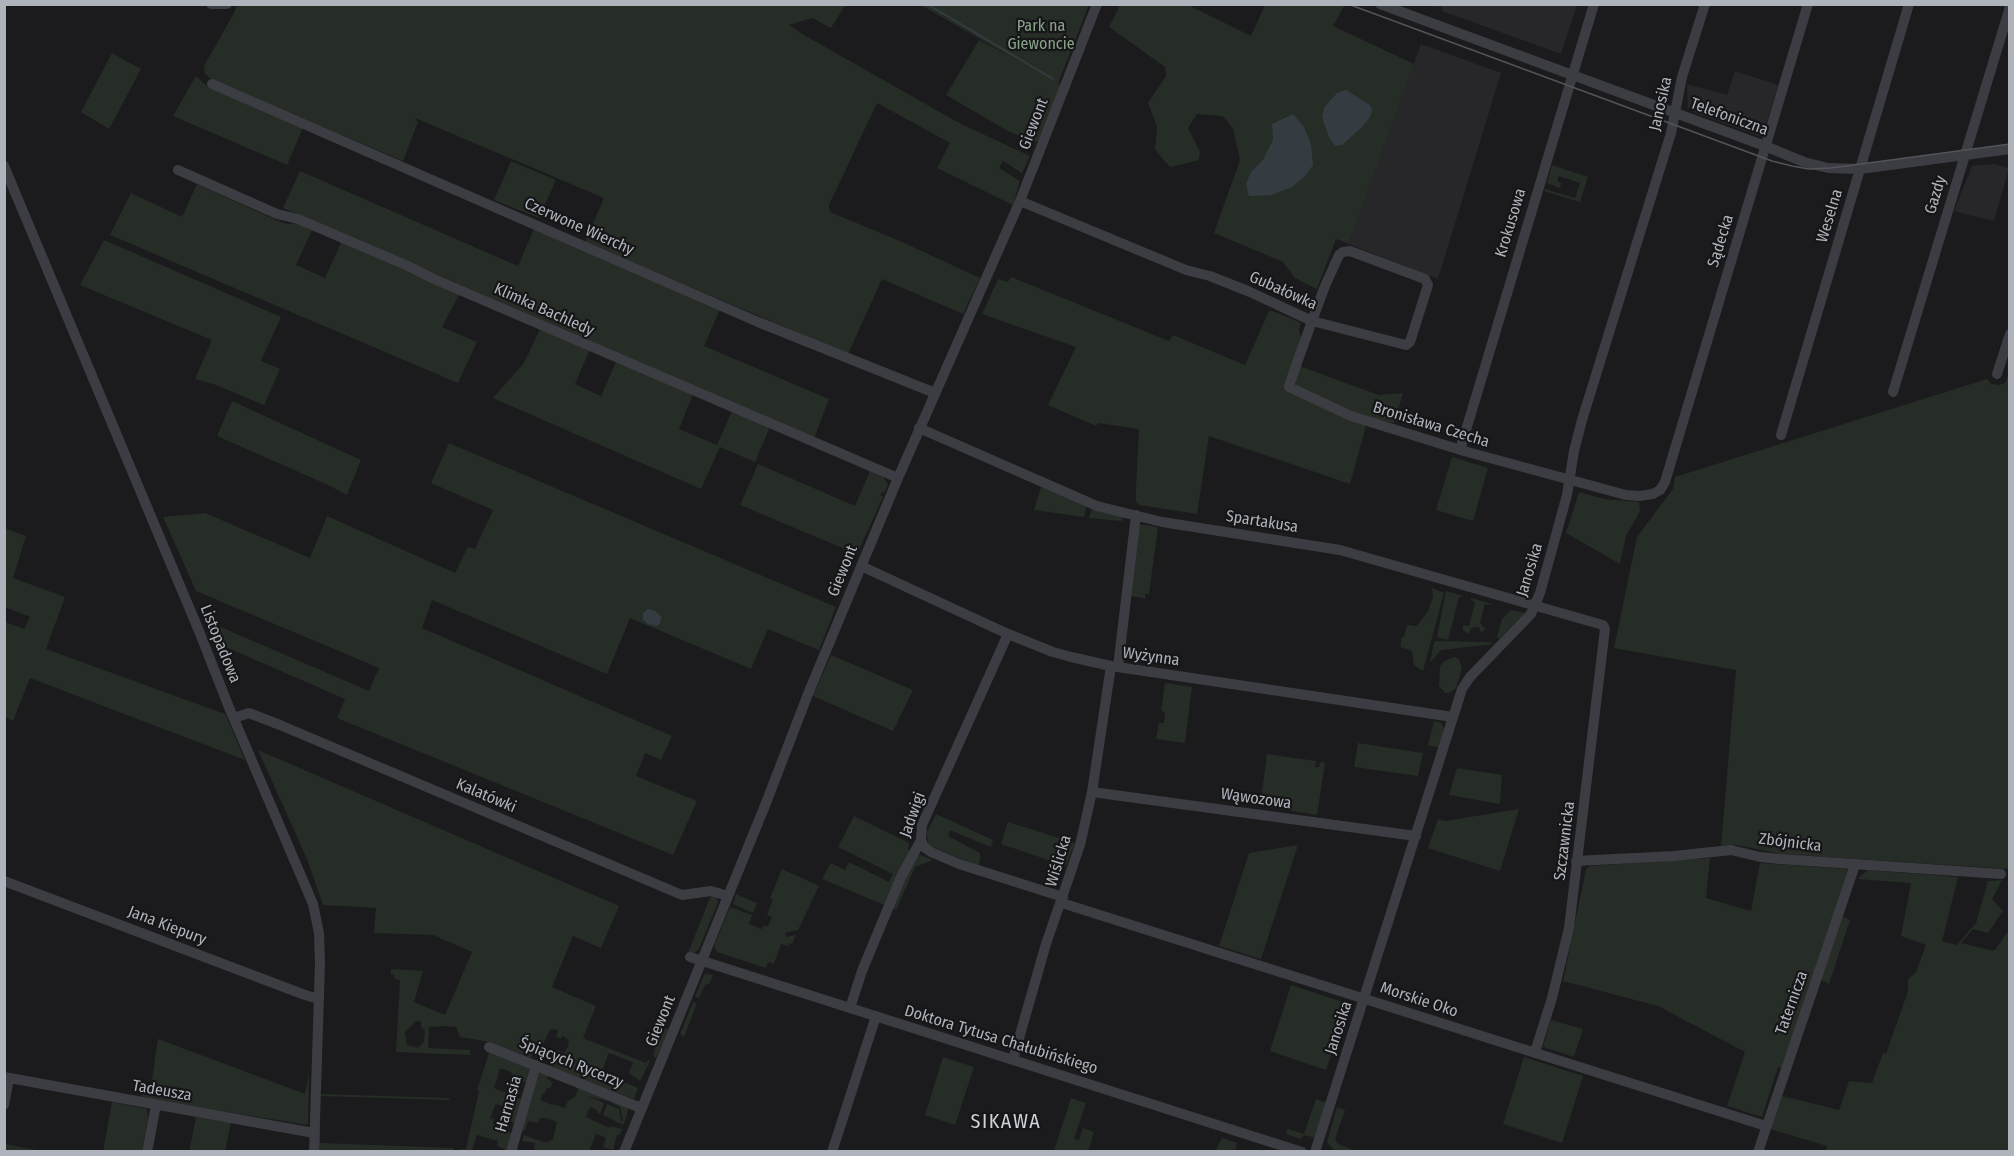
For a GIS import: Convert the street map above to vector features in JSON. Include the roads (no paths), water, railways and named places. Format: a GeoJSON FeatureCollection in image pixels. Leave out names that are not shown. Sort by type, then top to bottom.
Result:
{"type":"FeatureCollection","features":[{"type":"Feature","properties":{"kind":"street"},"geometry":{"type":"LineString","coordinates":[[211,4],[227,4]]}},
{"type":"Feature","properties":{"kind":"street","name":"Giewont"},"geometry":{"type":"LineString","coordinates":[[624,1152],[808,694],[919,428],[1020,201],[1097,4]]}},
{"type":"Feature","properties":{"kind":"street","name":"Telefoniczna"},"geometry":{"type":"LineString","coordinates":[[1380,4],[1407,9],[1572,75],[1804,162],[1828,168],[1860,170],[2010,149]]}},
{"type":"Feature","properties":{"kind":"street","name":"Krokusowa"},"geometry":{"type":"LineString","coordinates":[[1460,450],[1594,4]]}},
{"type":"Feature","properties":{"kind":"street","name":"Janosika"},"geometry":{"type":"LineString","coordinates":[[1316,1152],[1462,689],[1470,676],[1535,607],[1569,481],[1580,428],[1671,133],[1682,77],[1705,4]]}},
{"type":"Feature","properties":{"kind":"street","name":"Sądecka"},"geometry":{"type":"LineString","coordinates":[[1663,486],[1808,4]]}},
{"type":"Feature","properties":{"kind":"street","name":"Weselna"},"geometry":{"type":"LineString","coordinates":[[1781,435],[1909,4]]}},
{"type":"Feature","properties":{"kind":"street","name":"Gazdy"},"geometry":{"type":"LineString","coordinates":[[1893,392],[1963,155],[2010,7]]}},
{"type":"Feature","properties":{"kind":"street","name":"Czerwone Wierchy"},"geometry":{"type":"LineString","coordinates":[[212,84],[758,322],[935,393]]}},
{"type":"Feature","properties":{"kind":"street","name":"Listopadowa"},"geometry":{"type":"LineString","coordinates":[[4,166],[315,912],[320,951],[314,1152]]}},
{"type":"Feature","properties":{"kind":"street","name":"Klimka Bachledy"},"geometry":{"type":"LineString","coordinates":[[178,170],[277,214],[298,219],[408,266],[898,478]]}},
{"type":"Feature","properties":{"kind":"street","name":"Gubałówka"},"geometry":{"type":"LineString","coordinates":[[1020,201],[1186,270],[1210,276],[1250,292],[1312,321],[1408,344],[1428,282],[1350,251],[1343,252],[1339,255],[1324,286],[1312,321]]}},
{"type":"Feature","properties":{"kind":"street","name":"Bronisława Czecha"},"geometry":{"type":"LineString","coordinates":[[1312,321],[1289,387],[1351,416],[1569,481],[1639,496],[1653,494],[1663,486]]}},
{"type":"Feature","properties":{"kind":"street"},"geometry":{"type":"LineString","coordinates":[[1997,374],[2010,334]]}},
{"type":"Feature","properties":{"kind":"street","name":"Spartakusa"},"geometry":{"type":"LineString","coordinates":[[919,428],[1090,503],[1162,522],[1340,550],[1535,607],[1599,622],[1605,629]]}},
{"type":"Feature","properties":{"kind":"street","name":"Wiślicka"},"geometry":{"type":"LineString","coordinates":[[1013,1059],[1033,987],[1080,845],[1092,792],[1115,666],[1136,515]]}},
{"type":"Feature","properties":{"kind":"street","name":"Wyżynna"},"geometry":{"type":"LineString","coordinates":[[861,566],[1008,634],[1053,652],[1115,666],[1453,717]]}},
{"type":"Feature","properties":{"kind":"street","name":"Szczawnicka"},"geometry":{"type":"LineString","coordinates":[[1535,1052],[1564,952],[1572,904],[1605,629]]}},
{"type":"Feature","properties":{"kind":"street","name":"Jadwigi"},"geometry":{"type":"LineString","coordinates":[[850,1008],[862,971],[901,877],[921,840],[922,825],[1008,634]]}},
{"type":"Feature","properties":{"kind":"street","name":"Kalatówki"},"geometry":{"type":"LineString","coordinates":[[234,718],[249,713],[270,721],[682,895],[711,891],[728,896]]}},
{"type":"Feature","properties":{"kind":"street","name":"Wąwozowa"},"geometry":{"type":"LineString","coordinates":[[1092,792],[1416,836]]}},
{"type":"Feature","properties":{"kind":"street","name":"Morskie Oko"},"geometry":{"type":"LineString","coordinates":[[921,840],[924,847],[931,852],[959,864],[1062,900],[1766,1126]]}},
{"type":"Feature","properties":{"kind":"street","name":"Zbójnicka"},"geometry":{"type":"LineString","coordinates":[[1576,861],[1674,856],[1731,850],[1768,858],[2001,874]]}},
{"type":"Feature","properties":{"kind":"street","name":"Taternicza"},"geometry":{"type":"LineString","coordinates":[[1758,1152],[1856,865]]}},
{"type":"Feature","properties":{"kind":"street","name":"Jana Kiepury"},"geometry":{"type":"LineString","coordinates":[[4,881],[319,999]]}},
{"type":"Feature","properties":{"kind":"street","name":"Doktora Tytusa Chałubińskiego"},"geometry":{"type":"LineString","coordinates":[[690,957],[1302,1152]]}},
{"type":"Feature","properties":{"kind":"street"},"geometry":{"type":"LineString","coordinates":[[832,1152],[876,1016]]}},
{"type":"Feature","properties":{"kind":"street","name":"Śpiących Rycerzy"},"geometry":{"type":"LineString","coordinates":[[489,1047],[641,1108]]}},
{"type":"Feature","properties":{"kind":"street","name":"Harnasia"},"geometry":{"type":"LineString","coordinates":[[511,1152],[536,1065]]}},
{"type":"Feature","properties":{"kind":"street"},"geometry":{"type":"LineString","coordinates":[[4,1105],[7,1077]]}},
{"type":"Feature","properties":{"kind":"street","name":"Tadeusza"},"geometry":{"type":"LineString","coordinates":[[7,1077],[314,1133]]}},
{"type":"Feature","properties":{"kind":"street"},"geometry":{"type":"LineString","coordinates":[[147,1152],[156,1105]]}},
{"type":"Feature","properties":{"kind":"waterway"},"geometry":{"type":"LineString","coordinates":[[927,4],[1053,79]]}},
{"type":"Feature","properties":{"kind":"tram line"},"geometry":{"type":"LineString","coordinates":[[1348,4],[1772,161],[1792,166],[1809,169],[1831,168],[2010,144]]}},
{"type":"Feature","properties":{"kind":"district","name":"SIKAWA"},"geometry":{"type":"Point","coordinates":[1006,1122]}},
{"type":"Feature","properties":{"kind":"park label","name":"Park na Giewoncie"},"geometry":{"type":"Point","coordinates":[1041,36]}}]}
